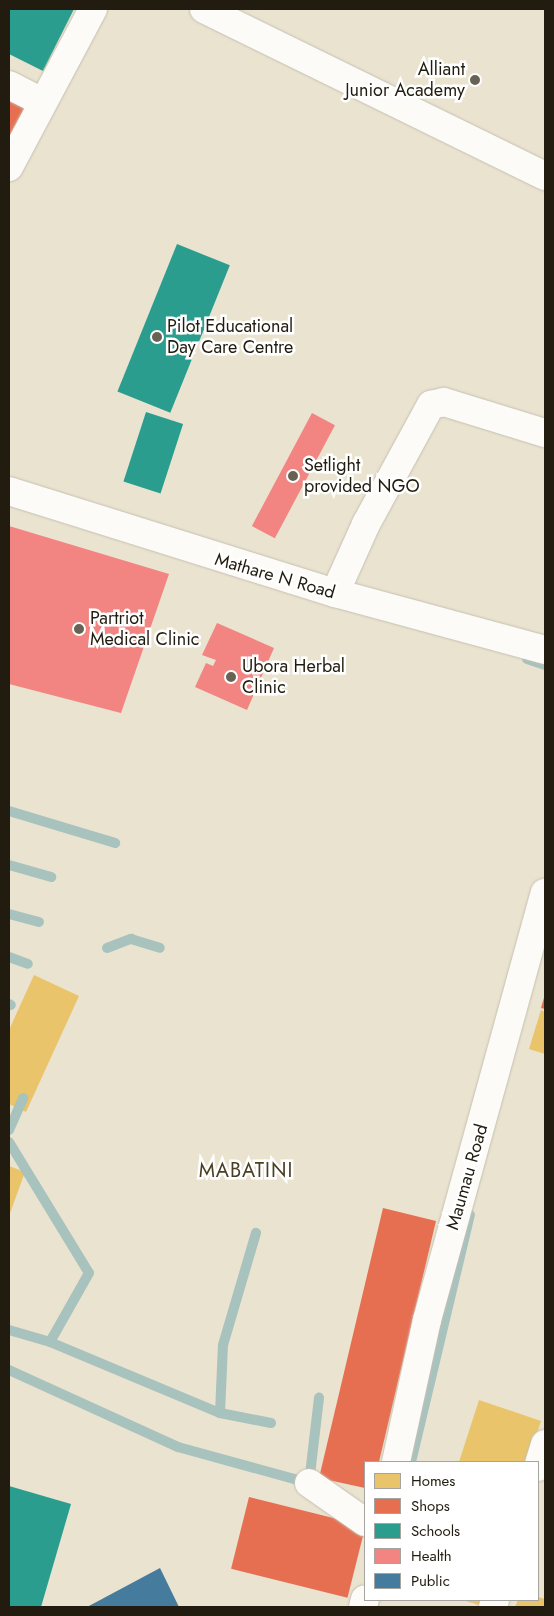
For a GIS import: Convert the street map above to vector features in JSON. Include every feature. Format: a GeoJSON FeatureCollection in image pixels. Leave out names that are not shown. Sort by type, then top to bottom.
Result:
{"type":"FeatureCollection","features":[{"type":"Feature","properties":{"kind":"street"},"geometry":{"type":"LineString","coordinates":[[9,167],[40,101],[93,9]]}},
{"type":"Feature","properties":{"kind":"street"},"geometry":{"type":"LineString","coordinates":[[204,9],[545,176]]}},
{"type":"Feature","properties":{"kind":"street"},"geometry":{"type":"LineString","coordinates":[[9,85],[40,101]]}},
{"type":"Feature","properties":{"kind":"street"},"geometry":{"type":"LineString","coordinates":[[335,594],[366,524],[431,405],[444,402],[545,433]]}},
{"type":"Feature","properties":{"kind":"street","name":"Mathare N Road"},"geometry":{"type":"LineString","coordinates":[[9,491],[335,594],[545,650]]}},
{"type":"Feature","properties":{"kind":"street","name":"Maumau Road"},"geometry":{"type":"LineString","coordinates":[[396,1461],[427,1320],[545,893]]}},
{"type":"Feature","properties":{"kind":"street"},"geometry":{"type":"LineString","coordinates":[[539,1465],[545,1444]]}},
{"type":"Feature","properties":{"kind":"street"},"geometry":{"type":"LineString","coordinates":[[309,1483],[364,1521]]}},
{"type":"Feature","properties":{"kind":"building: Homes"},"geometry":{"type":"Polygon","coordinates":[[[34,975],[79,996],[26,1112],[9,1104],[9,1030],[34,975]]]}},
{"type":"Feature","properties":{"kind":"building: Homes"},"geometry":{"type":"Polygon","coordinates":[[[541,1010],[545,1012],[545,1054],[529,1049],[541,1010]]]}},
{"type":"Feature","properties":{"kind":"building: Homes"},"geometry":{"type":"Polygon","coordinates":[[[9,1166],[25,1172],[9,1216],[9,1166]]]}},
{"type":"Feature","properties":{"kind":"building: Homes"},"geometry":{"type":"Polygon","coordinates":[[[479,1400],[541,1421],[528,1461],[459,1461],[479,1400]]]}},
{"type":"Feature","properties":{"kind":"building: Homes"},"geometry":{"type":"Polygon","coordinates":[[[539,1597],[545,1599],[545,1607],[515,1607],[518,1601],[539,1601],[539,1597]]]}},
{"type":"Feature","properties":{"kind":"building: Homes"},"geometry":{"type":"Polygon","coordinates":[[[466,1601],[484,1601],[482,1606],[466,1601]]]}},
{"type":"Feature","properties":{"kind":"building: Shops"},"geometry":{"type":"Polygon","coordinates":[[[9,101],[29,110],[9,151],[9,101]]]}},
{"type":"Feature","properties":{"kind":"building: Shops"},"geometry":{"type":"Polygon","coordinates":[[[545,994],[545,1009],[541,1008],[545,994]]]}},
{"type":"Feature","properties":{"kind":"building: Shops"},"geometry":{"type":"Polygon","coordinates":[[[383,1208],[436,1221],[379,1461],[364,1461],[364,1488],[319,1478],[383,1208]]]}},
{"type":"Feature","properties":{"kind":"building: Shops"},"geometry":{"type":"Polygon","coordinates":[[[249,1497],[364,1526],[348,1598],[231,1569],[249,1497]]]}},
{"type":"Feature","properties":{"kind":"building: Schools"},"geometry":{"type":"Polygon","coordinates":[[[9,9],[74,9],[43,71],[9,54],[9,9]]]}},
{"type":"Feature","properties":{"kind":"building: Schools"},"geometry":{"type":"Polygon","coordinates":[[[177,244],[230,265],[170,413],[117,391],[177,244]]]}},
{"type":"Feature","properties":{"kind":"building: Schools"},"geometry":{"type":"Polygon","coordinates":[[[146,412],[183,424],[161,493],[123,481],[146,412]]]}},
{"type":"Feature","properties":{"kind":"building: Schools"},"geometry":{"type":"Polygon","coordinates":[[[9,1486],[71,1504],[41,1607],[9,1607],[9,1486]]]}},
{"type":"Feature","properties":{"kind":"building: Health","name":"Setlight provided NGO"},"geometry":{"type":"Polygon","coordinates":[[[312,413],[335,425],[275,538],[252,526],[312,413]]]}},
{"type":"Feature","properties":{"kind":"building: Health","name":"Partriot Medical Clinic"},"geometry":{"type":"Polygon","coordinates":[[[9,526],[169,574],[121,713],[9,684],[9,526]]]}},
{"type":"Feature","properties":{"kind":"building: Health","name":"Ubora Herbal Clinic"},"geometry":{"type":"Polygon","coordinates":[[[217,623],[274,648],[247,710],[195,687],[206,663],[213,666],[216,660],[202,655],[217,623]]]}},
{"type":"Feature","properties":{"kind":"building: Public"},"geometry":{"type":"Polygon","coordinates":[[[160,1568],[179,1607],[87,1607],[160,1568]]]}},
{"type":"Feature","properties":{"kind":"waterway"},"geometry":{"type":"LineString","coordinates":[[527,659],[545,665]]}},
{"type":"Feature","properties":{"kind":"waterway"},"geometry":{"type":"LineString","coordinates":[[9,811],[115,843]]}},
{"type":"Feature","properties":{"kind":"waterway"},"geometry":{"type":"LineString","coordinates":[[9,865],[51,877]]}},
{"type":"Feature","properties":{"kind":"waterway"},"geometry":{"type":"LineString","coordinates":[[9,914],[39,922]]}},
{"type":"Feature","properties":{"kind":"waterway"},"geometry":{"type":"LineString","coordinates":[[107,948],[131,939],[160,948]]}},
{"type":"Feature","properties":{"kind":"waterway"},"geometry":{"type":"LineString","coordinates":[[9,957],[28,964]]}},
{"type":"Feature","properties":{"kind":"waterway"},"geometry":{"type":"LineString","coordinates":[[9,1130],[23,1098]]}},
{"type":"Feature","properties":{"kind":"waterway"},"geometry":{"type":"LineString","coordinates":[[9,1142],[89,1273],[50,1342]]}},
{"type":"Feature","properties":{"kind":"waterway"},"geometry":{"type":"LineString","coordinates":[[411,1461],[470,1215]]}},
{"type":"Feature","properties":{"kind":"waterway"},"geometry":{"type":"LineString","coordinates":[[220,1413],[223,1345],[256,1233]]}},
{"type":"Feature","properties":{"kind":"waterway"},"geometry":{"type":"LineString","coordinates":[[9,1330],[50,1342],[220,1413],[271,1423]]}},
{"type":"Feature","properties":{"kind":"waterway"},"geometry":{"type":"LineString","coordinates":[[9,1370],[178,1447],[309,1483],[319,1398]]}},
{"type":"Feature","properties":{"kind":"place","name":"Alliant Junior Academy"},"geometry":{"type":"Point","coordinates":[475,80]}},
{"type":"Feature","properties":{"kind":"place","name":"Pilot Educational Day Care Centre"},"geometry":{"type":"Point","coordinates":[157,337]}},
{"type":"Feature","properties":{"kind":"place","name":"Setlight provided NGO"},"geometry":{"type":"Point","coordinates":[293,476]}},
{"type":"Feature","properties":{"kind":"place","name":"Partriot Medical Clinic"},"geometry":{"type":"Point","coordinates":[79,629]}},
{"type":"Feature","properties":{"kind":"place","name":"Ubora Herbal Clinic"},"geometry":{"type":"Point","coordinates":[231,677]}},
{"type":"Feature","properties":{"kind":"district","name":"MABATINI"},"geometry":{"type":"Point","coordinates":[246,1170]}}]}
